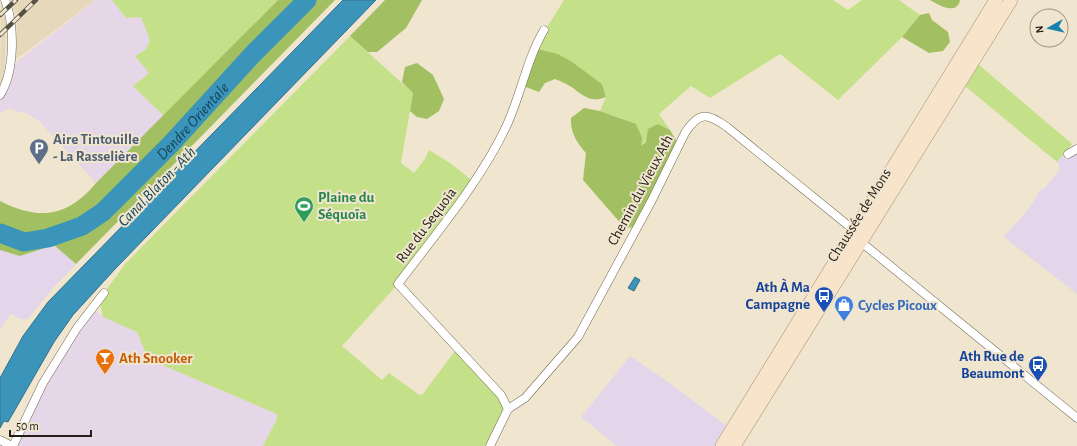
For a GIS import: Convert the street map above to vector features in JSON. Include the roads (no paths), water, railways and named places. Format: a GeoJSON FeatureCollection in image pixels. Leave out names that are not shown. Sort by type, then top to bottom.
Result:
{"type":"FeatureCollection","features":[{"type":"Feature","properties":{"kind":"main road","name":"Chaussée de Mons"},"geometry":{"type":"LineString","coordinates":[[734,446],[996,0]]}},
{"type":"Feature","properties":{"kind":"main road","name":"Chaussée de Mons"},"geometry":{"type":"LineString","coordinates":[[722,446],[1011,0]]}},
{"type":"Feature","properties":{"kind":"street"},"geometry":{"type":"LineString","coordinates":[[0,95],[10,72],[11,23],[5,0]]}},
{"type":"Feature","properties":{"kind":"street","name":"Rue du Sequoïa"},"geometry":{"type":"LineString","coordinates":[[508,409],[501,395],[398,284],[471,187],[506,128],[534,48],[544,30]]}},
{"type":"Feature","properties":{"kind":"street","name":"Chemin du Vieux Ath"},"geometry":{"type":"LineString","coordinates":[[508,409],[525,398],[578,337],[652,200],[685,133],[691,124],[698,119],[712,116],[1077,418]]}},
{"type":"Feature","properties":{"kind":"street"},"geometry":{"type":"LineString","coordinates":[[1068,154],[1077,149]]}},
{"type":"Feature","properties":{"kind":"street"},"geometry":{"type":"LineString","coordinates":[[0,440],[12,446],[43,383],[76,328],[104,293]]}},
{"type":"Feature","properties":{"kind":"street"},"geometry":{"type":"LineString","coordinates":[[490,446],[508,409]]}},
{"type":"Feature","properties":{"kind":"water"},"geometry":{"type":"Polygon","coordinates":[[[343,0],[376,0],[116,268],[73,315],[54,342],[8,422],[4,421],[0,428],[0,378],[23,336],[48,302],[343,0]]]}},
{"type":"Feature","properties":{"kind":"water"},"geometry":{"type":"Polygon","coordinates":[[[635,277],[640,280],[634,291],[628,288],[635,277]]]}},
{"type":"Feature","properties":{"kind":"waterway","name":"Dendre Orientale"},"geometry":{"type":"LineString","coordinates":[[0,233],[24,242],[48,238],[82,226],[103,212],[171,144],[253,54],[307,0]]}},
{"type":"Feature","properties":{"kind":"railway"},"geometry":{"type":"LineString","coordinates":[[0,15],[16,0]]}},
{"type":"Feature","properties":{"kind":"railway"},"geometry":{"type":"LineString","coordinates":[[0,35],[36,0]]}},
{"type":"Feature","properties":{"kind":"place","name":"Aire Tintouille - La Rasselière"},"geometry":{"type":"Point","coordinates":[39,165]}},
{"type":"Feature","properties":{"kind":"place","name":"Plaine du Séquoïa"},"geometry":{"type":"Point","coordinates":[304,223]}},
{"type":"Feature","properties":{"kind":"place","name":"Ath À Ma Campagne"},"geometry":{"type":"Point","coordinates":[824,313]}},
{"type":"Feature","properties":{"kind":"place","name":"Cycles Picoux"},"geometry":{"type":"Point","coordinates":[844,322]}},
{"type":"Feature","properties":{"kind":"place","name":"Ath Snooker"},"geometry":{"type":"Point","coordinates":[105,375]}},
{"type":"Feature","properties":{"kind":"place","name":"Ath Rue de Beaumont"},"geometry":{"type":"Point","coordinates":[1038,382]}},
{"type":"Feature","properties":{"kind":"water label","name":"Canal Blaton - Ath"},"geometry":{"type":"Point","coordinates":[156,186]}}]}
